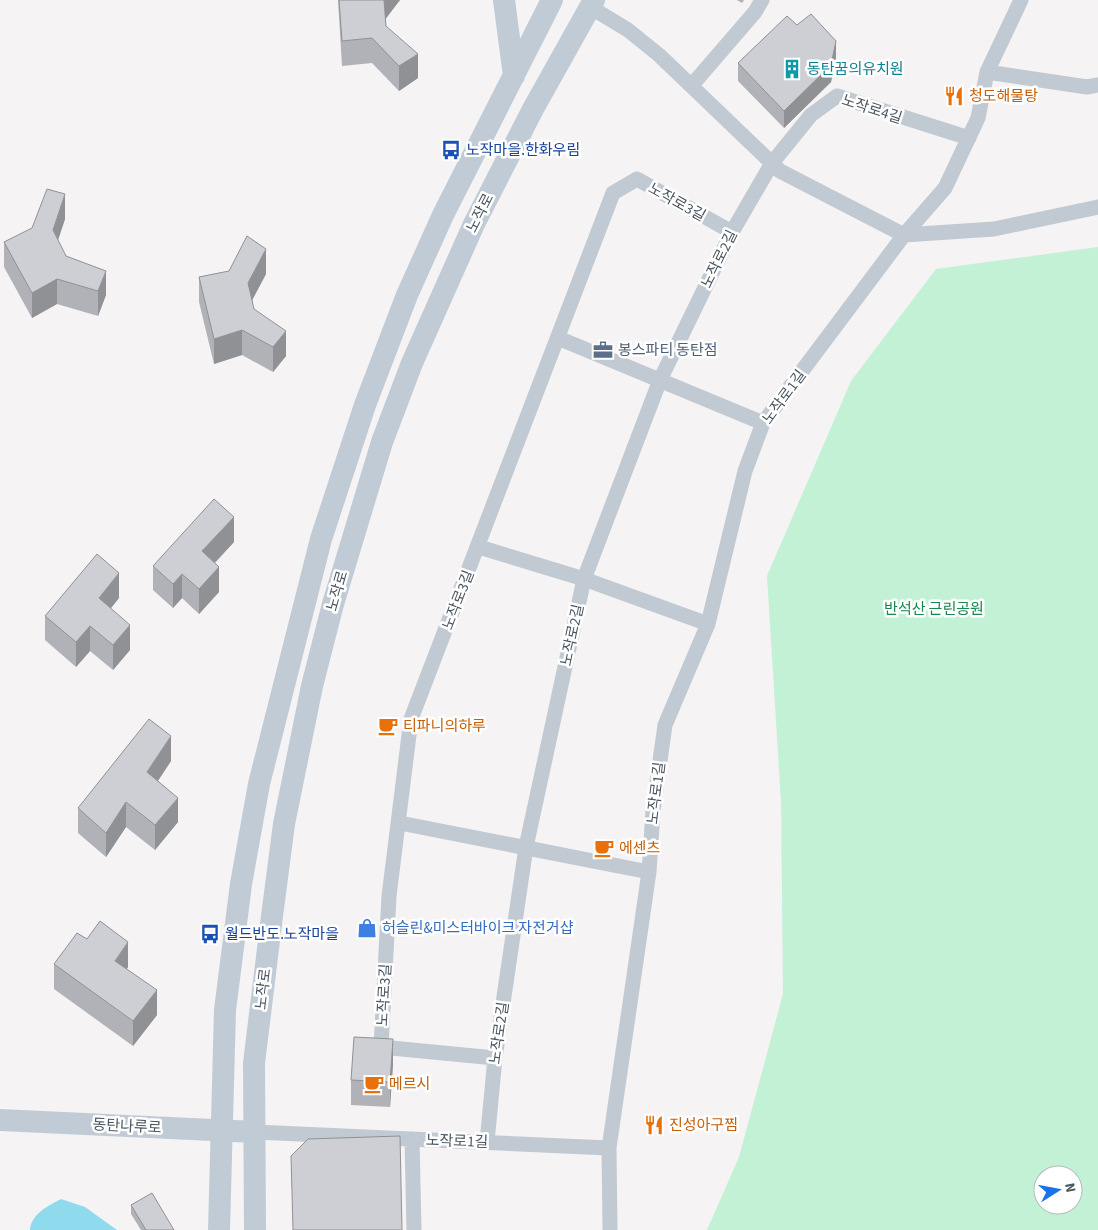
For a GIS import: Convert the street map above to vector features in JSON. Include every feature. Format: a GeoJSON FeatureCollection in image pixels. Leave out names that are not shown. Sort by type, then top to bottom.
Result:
{"type":"FeatureCollection","features":[{"type":"Feature","properties":{"kind":"street"},"geometry":{"type":"LineString","coordinates":[[504,0],[514,76]]}},
{"type":"Feature","properties":{"kind":"street","name":"노작로"},"geometry":{"type":"LineString","coordinates":[[219,1230],[220,1130],[225,1010],[241,884],[258,784],[324,530],[368,396],[407,295],[443,216],[552,0]]}},
{"type":"Feature","properties":{"kind":"street"},"geometry":{"type":"LineString","coordinates":[[692,85],[755,12],[762,0]]}},
{"type":"Feature","properties":{"kind":"street"},"geometry":{"type":"LineString","coordinates":[[904,234],[945,188],[978,118],[987,72],[1020,0]]}},
{"type":"Feature","properties":{"kind":"street"},"geometry":{"type":"LineString","coordinates":[[587,2],[628,30],[692,85],[780,171],[904,234],[994,229],[1098,207]]}},
{"type":"Feature","properties":{"kind":"street","name":"노작로"},"geometry":{"type":"LineString","coordinates":[[255,1230],[254,1063],[260,1012],[284,824],[312,686],[333,604],[382,442],[412,363],[474,224],[542,94],[587,2]]}},
{"type":"Feature","properties":{"kind":"street"},"geometry":{"type":"LineString","coordinates":[[514,76],[524,66],[536,68],[542,78],[542,94]]}},
{"type":"Feature","properties":{"kind":"street"},"geometry":{"type":"LineString","coordinates":[[987,72],[1087,87],[1098,85]]}},
{"type":"Feature","properties":{"kind":"street","name":"노작로4길"},"geometry":{"type":"LineString","coordinates":[[772,163],[811,115],[837,96],[968,138]]}},
{"type":"Feature","properties":{"kind":"street","name":"노작로2길"},"geometry":{"type":"LineString","coordinates":[[487,1142],[495,1058],[526,847],[584,579],[660,380],[732,232],[772,163]]}},
{"type":"Feature","properties":{"kind":"street","name":"노작로3길"},"geometry":{"type":"LineString","coordinates":[[495,1058],[381,1048],[389,896],[400,823],[411,719],[479,547],[612,193],[637,179],[732,232]]}},
{"type":"Feature","properties":{"kind":"street","name":"노작로1길"},"geometry":{"type":"LineString","coordinates":[[255,1132],[608,1148],[649,872],[653,811],[665,725],[708,624],[745,471],[763,424],[904,234]]}},
{"type":"Feature","properties":{"kind":"street"},"geometry":{"type":"LineString","coordinates":[[558,338],[763,424]]}},
{"type":"Feature","properties":{"kind":"street"},"geometry":{"type":"LineString","coordinates":[[479,547],[584,579],[708,624]]}},
{"type":"Feature","properties":{"kind":"street"},"geometry":{"type":"LineString","coordinates":[[400,823],[649,872]]}},
{"type":"Feature","properties":{"kind":"street"},"geometry":{"type":"LineString","coordinates":[[225,1010],[243,1026],[252,1021],[260,1012]]}},
{"type":"Feature","properties":{"kind":"street","name":"동탄나루로"},"geometry":{"type":"LineString","coordinates":[[0,1120],[255,1132]]}},
{"type":"Feature","properties":{"kind":"street"},"geometry":{"type":"LineString","coordinates":[[412,1139],[414,1230]]}},
{"type":"Feature","properties":{"kind":"street"},"geometry":{"type":"LineString","coordinates":[[608,1148],[610,1230]]}},
{"type":"Feature","properties":{"kind":"street"},"geometry":{"type":"LineString","coordinates":[[226,1230],[238,1223],[248,1230]]}},
{"type":"Feature","properties":{"kind":"green space","name":"반석산 근린공원"},"geometry":{"type":"Polygon","coordinates":[[[1098,247],[1098,1230],[707,1230],[739,1157],[783,994],[781,802],[767,576],[851,381],[936,269],[1098,247]]]}},
{"type":"Feature","properties":{"kind":"water"},"geometry":{"type":"Polygon","coordinates":[[[61,1199],[85,1207],[117,1230],[30,1230],[33,1219],[37,1215],[61,1199]]]}},
{"type":"Feature","properties":{"kind":"building"},"geometry":{"type":"Polygon","coordinates":[[[339,0],[384,0],[386,26],[418,54],[399,66],[372,38],[342,41],[339,0]]]}},
{"type":"Feature","properties":{"kind":"building","name":"동탄꿈의유치원"},"geometry":{"type":"Polygon","coordinates":[[[811,14],[836,41],[831,65],[784,111],[738,63],[787,16],[797,25],[811,14]]]}},
{"type":"Feature","properties":{"kind":"building"},"geometry":{"type":"Polygon","coordinates":[[[47,189],[65,194],[53,230],[66,256],[106,271],[98,291],[57,279],[32,293],[4,242],[32,228],[47,189]]]}},
{"type":"Feature","properties":{"kind":"building"},"geometry":{"type":"Polygon","coordinates":[[[247,236],[266,249],[248,283],[254,309],[286,331],[273,347],[242,330],[214,339],[199,277],[229,271],[247,236]]]}},
{"type":"Feature","properties":{"kind":"building"},"geometry":{"type":"Polygon","coordinates":[[[214,499],[234,517],[202,551],[219,567],[199,589],[182,574],[173,584],[153,566],[214,499]]]}},
{"type":"Feature","properties":{"kind":"building"},"geometry":{"type":"Polygon","coordinates":[[[97,554],[119,573],[99,598],[130,625],[113,645],[90,626],[76,642],[45,616],[97,554]]]}},
{"type":"Feature","properties":{"kind":"building"},"geometry":{"type":"Polygon","coordinates":[[[149,719],[171,736],[147,772],[178,798],[155,825],[126,802],[106,833],[78,808],[149,719]]]}},
{"type":"Feature","properties":{"kind":"building"},"geometry":{"type":"Polygon","coordinates":[[[100,921],[128,942],[115,961],[157,990],[133,1021],[54,964],[77,933],[87,939],[100,921]]]}},
{"type":"Feature","properties":{"kind":"building"},"geometry":{"type":"Polygon","coordinates":[[[354,1037],[393,1039],[390,1082],[351,1080],[354,1037]]]}},
{"type":"Feature","properties":{"kind":"building"},"geometry":{"type":"Polygon","coordinates":[[[400,1136],[402,1230],[293,1230],[291,1156],[308,1139],[400,1136]]]}},
{"type":"Feature","properties":{"kind":"building"},"geometry":{"type":"Polygon","coordinates":[[[152,1193],[174,1230],[146,1230],[131,1205],[152,1193]]]}},
{"type":"Feature","properties":{"kind":"place","name":"동탄꿈의유치원"},"geometry":{"type":"Point","coordinates":[792,69]}},
{"type":"Feature","properties":{"kind":"place","name":"청도해물탕"},"geometry":{"type":"Point","coordinates":[954,96]}},
{"type":"Feature","properties":{"kind":"place","name":"노작마을.한화우림"},"geometry":{"type":"Point","coordinates":[451,150]}},
{"type":"Feature","properties":{"kind":"place","name":"봉스파티 동탄점"},"geometry":{"type":"Point","coordinates":[603,350]}},
{"type":"Feature","properties":{"kind":"place","name":"티파니의하루"},"geometry":{"type":"Point","coordinates":[388,726]}},
{"type":"Feature","properties":{"kind":"place","name":"에센츠"},"geometry":{"type":"Point","coordinates":[604,848]}},
{"type":"Feature","properties":{"kind":"place","name":"허슬린&미스터바이크 자전거샵"},"geometry":{"type":"Point","coordinates":[367,928]}},
{"type":"Feature","properties":{"kind":"place","name":"월드반도.노작마을"},"geometry":{"type":"Point","coordinates":[210,934]}},
{"type":"Feature","properties":{"kind":"place","name":"메르시"},"geometry":{"type":"Point","coordinates":[374,1084]}},
{"type":"Feature","properties":{"kind":"place","name":"진성아구찜"},"geometry":{"type":"Point","coordinates":[654,1125]}}]}
